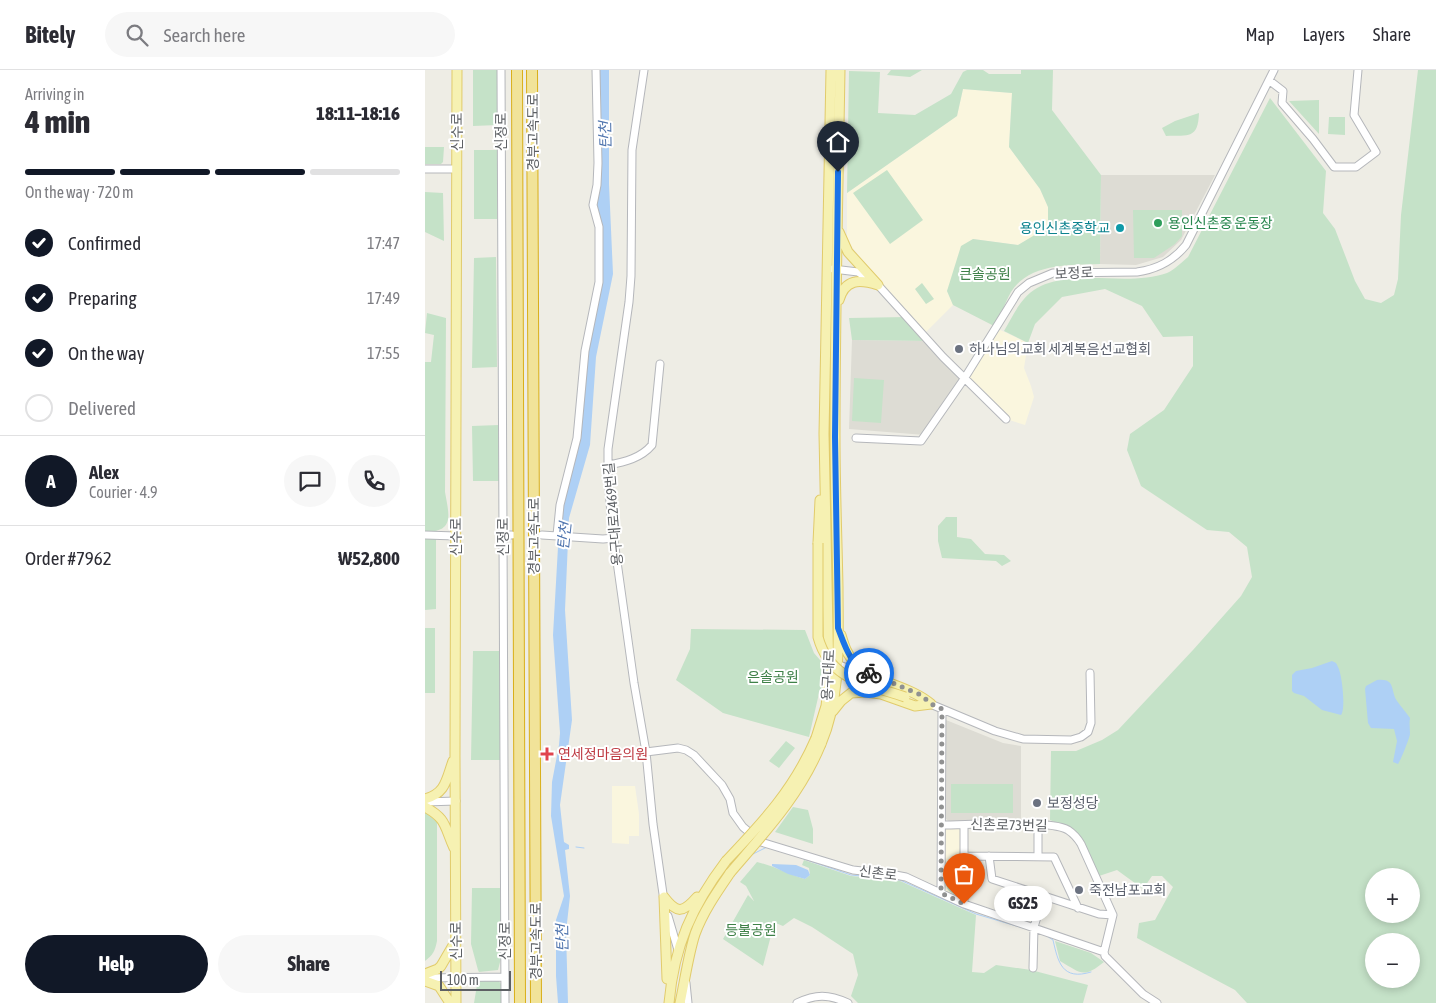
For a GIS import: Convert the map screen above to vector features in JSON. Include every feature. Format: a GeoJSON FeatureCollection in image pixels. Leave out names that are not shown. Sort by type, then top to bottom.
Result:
{"type":"FeatureCollection","features":[{"type":"Feature","properties":{"kind":"highway","name":"경부고속도로"},"geometry":{"type":"LineString","coordinates":[[517,70],[520,1003]]}},
{"type":"Feature","properties":{"kind":"highway","name":"경부고속도로"},"geometry":{"type":"LineString","coordinates":[[532,70],[536,1003]]}},
{"type":"Feature","properties":{"kind":"main road","name":"신수로"},"geometry":{"type":"LineString","coordinates":[[456,1003],[457,70]]}},
{"type":"Feature","properties":{"kind":"main road","name":"용구대로"},"geometry":{"type":"LineString","coordinates":[[819,741],[831,717],[833,662],[829,607],[824,447],[831,70]]}},
{"type":"Feature","properties":{"kind":"main road","name":"용구대로"},"geometry":{"type":"LineString","coordinates":[[819,741],[838,641],[835,437],[840,70]]}},
{"type":"Feature","properties":{"kind":"main road"},"geometry":{"type":"LineString","coordinates":[[837,221],[846,249],[878,285]]}},
{"type":"Feature","properties":{"kind":"main road"},"geometry":{"type":"LineString","coordinates":[[837,308],[841,294],[849,284],[863,281],[878,285]]}},
{"type":"Feature","properties":{"kind":"main road"},"geometry":{"type":"LineString","coordinates":[[826,290],[828,288],[831,289],[831,317],[837,323]]}},
{"type":"Feature","properties":{"kind":"main road"},"geometry":{"type":"LineString","coordinates":[[824,447],[818,543],[817,623],[822,651],[837,671],[847,677],[918,702],[931,704]]}},
{"type":"Feature","properties":{"kind":"main road"},"geometry":{"type":"LineString","coordinates":[[829,607],[834,616],[835,642],[838,641]]}},
{"type":"Feature","properties":{"kind":"main road"},"geometry":{"type":"LineString","coordinates":[[838,628],[853,662],[863,670],[921,695],[931,704]]}},
{"type":"Feature","properties":{"kind":"main road"},"geometry":{"type":"LineString","coordinates":[[828,691],[832,688],[829,715],[831,717]]}},
{"type":"Feature","properties":{"kind":"main road"},"geometry":{"type":"LineString","coordinates":[[831,717],[841,700],[851,693],[881,694],[915,706],[931,704]]}},
{"type":"Feature","properties":{"kind":"main road"},"geometry":{"type":"LineString","coordinates":[[664,897],[671,907],[679,910],[688,908],[726,861],[765,819],[792,786],[819,741]]}},
{"type":"Feature","properties":{"kind":"main road"},"geometry":{"type":"LineString","coordinates":[[679,1003],[696,933],[707,909],[730,873],[781,814],[810,768],[819,741]]}},
{"type":"Feature","properties":{"kind":"main road"},"geometry":{"type":"LineString","coordinates":[[425,800],[441,791],[455,756]]}},
{"type":"Feature","properties":{"kind":"main road"},"geometry":{"type":"LineString","coordinates":[[425,807],[442,818],[456,852]]}},
{"type":"Feature","properties":{"kind":"main road"},"geometry":{"type":"LineString","coordinates":[[669,1003],[672,975],[679,950],[693,913],[707,886]]}},
{"type":"Feature","properties":{"kind":"main road"},"geometry":{"type":"LineString","coordinates":[[664,897],[669,1003]]}},
{"type":"Feature","properties":{"kind":"main road"},"geometry":{"type":"LineString","coordinates":[[425,974],[441,966],[456,939]]}},
{"type":"Feature","properties":{"kind":"main road"},"geometry":{"type":"LineString","coordinates":[[675,1003],[679,950]]}},
{"type":"Feature","properties":{"kind":"main road"},"geometry":{"type":"LineString","coordinates":[[679,950],[681,965],[679,1003]]}},
{"type":"Feature","properties":{"kind":"main road"},"geometry":{"type":"LineString","coordinates":[[425,979],[439,986],[450,1003]]}},
{"type":"Feature","properties":{"kind":"street","name":"신정로"},"geometry":{"type":"LineString","coordinates":[[501,70],[505,1003]]}},
{"type":"Feature","properties":{"kind":"street"},"geometry":{"type":"LineString","coordinates":[[558,535],[559,505],[577,438],[585,351],[599,282],[599,227],[593,204],[597,185],[598,163],[596,70]]}},
{"type":"Feature","properties":{"kind":"street","name":"용구대로2469번길"},"geometry":{"type":"LineString","coordinates":[[644,70],[632,150],[629,302],[608,450],[608,465],[614,538],[633,683],[645,752],[653,824],[669,924],[679,950]]}},
{"type":"Feature","properties":{"kind":"street","name":"보정로"},"geometry":{"type":"LineString","coordinates":[[856,438],[921,441],[964,379],[1018,292],[1029,283],[1053,273],[1137,272],[1149,270],[1167,263],[1178,255],[1187,245],[1274,70]]}},
{"type":"Feature","properties":{"kind":"street"},"geometry":{"type":"LineString","coordinates":[[1270,81],[1283,91],[1282,103],[1334,167],[1356,167],[1376,152],[1354,115],[1358,70]]}},
{"type":"Feature","properties":{"kind":"street"},"geometry":{"type":"LineString","coordinates":[[425,169],[457,169]]}},
{"type":"Feature","properties":{"kind":"street"},"geometry":{"type":"LineString","coordinates":[[826,268],[858,272],[878,285],[964,379],[1006,419]]}},
{"type":"Feature","properties":{"kind":"street"},"geometry":{"type":"LineString","coordinates":[[608,465],[634,458],[647,451],[652,445],[660,364]]}},
{"type":"Feature","properties":{"kind":"street"},"geometry":{"type":"LineString","coordinates":[[425,535],[456,536]]}},
{"type":"Feature","properties":{"kind":"street"},"geometry":{"type":"LineString","coordinates":[[503,535],[512,535]]}},
{"type":"Feature","properties":{"kind":"street"},"geometry":{"type":"LineString","coordinates":[[542,535],[614,538]]}},
{"type":"Feature","properties":{"kind":"street"},"geometry":{"type":"LineString","coordinates":[[833,662],[917,696],[942,709],[1023,739],[1071,740],[1081,737],[1088,732],[1091,722],[1090,674]]}},
{"type":"Feature","properties":{"kind":"street"},"geometry":{"type":"LineString","coordinates":[[941,893],[942,709]]}},
{"type":"Feature","properties":{"kind":"street","name":"신촌로"},"geometry":{"type":"LineString","coordinates":[[645,752],[678,748],[686,750],[722,785],[730,799],[733,813],[743,828],[761,842],[853,870],[906,877],[964,904],[1104,952]]}},
{"type":"Feature","properties":{"kind":"street"},"geometry":{"type":"LineString","coordinates":[[425,800],[456,801]]}},
{"type":"Feature","properties":{"kind":"street","name":"신촌로73번길"},"geometry":{"type":"LineString","coordinates":[[942,825],[1038,825],[1068,830],[1076,837],[1113,915]]}},
{"type":"Feature","properties":{"kind":"street"},"geometry":{"type":"LineString","coordinates":[[964,825],[964,904]]}},
{"type":"Feature","properties":{"kind":"street"},"geometry":{"type":"LineString","coordinates":[[1038,825],[1039,857]]}},
{"type":"Feature","properties":{"kind":"street"},"geometry":{"type":"LineString","coordinates":[[963,856],[1054,858],[1077,908]]}},
{"type":"Feature","properties":{"kind":"street"},"geometry":{"type":"LineString","coordinates":[[989,856],[992,879],[1077,908],[1099,914],[1113,915],[1104,952],[1105,956],[1143,994],[1157,1003]]}},
{"type":"Feature","properties":{"kind":"street"},"geometry":{"type":"LineString","coordinates":[[1033,968],[1034,927],[1043,897]]}},
{"type":"Feature","properties":{"kind":"street"},"geometry":{"type":"LineString","coordinates":[[686,972],[688,1003]]}},
{"type":"Feature","properties":{"kind":"street"},"geometry":{"type":"LineString","coordinates":[[425,979],[505,977]]}},
{"type":"Feature","properties":{"kind":"street"},"geometry":{"type":"LineString","coordinates":[[797,1003],[819,996],[836,998],[847,1003]]}},
{"type":"Feature","properties":{"kind":"shaded area"},"geometry":{"type":"Polygon","coordinates":[[[963,89],[1012,93],[1009,147],[1040,189],[1048,207],[1048,228],[1018,245],[973,239],[947,291],[953,305],[923,335],[847,241],[847,193],[957,116],[963,89]]]}},
{"type":"Feature","properties":{"kind":"shaded area"},"geometry":{"type":"Polygon","coordinates":[[[1101,175],[1215,175],[1181,240],[1163,257],[1136,265],[1100,264],[1101,175]]]}},
{"type":"Feature","properties":{"kind":"shaded area"},"geometry":{"type":"Polygon","coordinates":[[[996,328],[1028,343],[1024,368],[1034,397],[1025,425],[1006,419],[964,379],[996,328]]]}},
{"type":"Feature","properties":{"kind":"shaded area"},"geometry":{"type":"Polygon","coordinates":[[[852,340],[928,341],[964,379],[925,435],[849,429],[852,340]]]}},
{"type":"Feature","properties":{"kind":"shaded area"},"geometry":{"type":"Polygon","coordinates":[[[946,720],[1003,743],[1021,746],[1021,823],[950,822],[946,819],[946,720]]]}},
{"type":"Feature","properties":{"kind":"shaded area"},"geometry":{"type":"Polygon","coordinates":[[[612,786],[635,786],[639,814],[639,836],[629,836],[629,844],[612,843],[612,786]]]}},
{"type":"Feature","properties":{"kind":"shaded area"},"geometry":{"type":"Polygon","coordinates":[[[944,828],[962,828],[960,898],[946,892],[944,887],[944,828]]]}},
{"type":"Feature","properties":{"kind":"green space"},"geometry":{"type":"Polygon","coordinates":[[[473,70],[498,70],[498,125],[473,126],[473,70]]]}},
{"type":"Feature","properties":{"kind":"green space"},"geometry":{"type":"Polygon","coordinates":[[[891,70],[922,70],[910,77],[887,75],[891,70]]]}},
{"type":"Feature","properties":{"kind":"green space","name":"큰솔공원"},"geometry":{"type":"Polygon","coordinates":[[[967,70],[983,70],[989,74],[1021,74],[1021,70],[1053,70],[1052,110],[1101,175],[1100,264],[1051,268],[1028,276],[1011,292],[996,327],[953,305],[947,291],[961,246],[973,239],[1018,245],[1048,227],[1048,207],[1040,189],[1009,147],[1012,93],[963,89],[957,116],[847,193],[849,71],[880,72],[878,113],[915,115],[951,94],[963,72],[967,70]]]}},
{"type":"Feature","properties":{"kind":"green space"},"geometry":{"type":"Polygon","coordinates":[[[1418,70],[1436,70],[1436,1003],[1247,1003],[1235,990],[1137,938],[1139,923],[1155,920],[1173,887],[1162,876],[1152,876],[1143,889],[1117,870],[1099,876],[1081,838],[1074,830],[1050,820],[1051,751],[1076,751],[1102,740],[1118,730],[1241,596],[1252,577],[1247,547],[1229,532],[1207,530],[1141,486],[1127,450],[1130,434],[1164,410],[1193,366],[1193,336],[1163,337],[1142,306],[1105,289],[1062,297],[1035,324],[1028,343],[1004,331],[1024,299],[1038,288],[1054,282],[1072,279],[1131,279],[1150,277],[1170,272],[1188,257],[1270,98],[1326,171],[1323,213],[1335,229],[1355,281],[1365,299],[1381,303],[1394,295],[1398,279],[1401,215],[1418,70]]]}},
{"type":"Feature","properties":{"kind":"green space"},"geometry":{"type":"Polygon","coordinates":[[[1319,100],[1319,134],[1289,101],[1319,100]]]}},
{"type":"Feature","properties":{"kind":"green space"},"geometry":{"type":"Polygon","coordinates":[[[1199,113],[1197,127],[1191,134],[1166,136],[1162,128],[1175,121],[1199,113]]]}},
{"type":"Feature","properties":{"kind":"green space"},"geometry":{"type":"Polygon","coordinates":[[[1329,117],[1345,117],[1345,135],[1328,134],[1329,117]]]}},
{"type":"Feature","properties":{"kind":"green space"},"geometry":{"type":"Polygon","coordinates":[[[425,147],[444,147],[443,162],[441,164],[425,164],[425,147]]]}},
{"type":"Feature","properties":{"kind":"green space"},"geometry":{"type":"Polygon","coordinates":[[[474,150],[497,150],[497,219],[474,219],[474,150]]]}},
{"type":"Feature","properties":{"kind":"green space"},"geometry":{"type":"Polygon","coordinates":[[[887,170],[923,220],[890,244],[853,193],[887,170]]]}},
{"type":"Feature","properties":{"kind":"green space"},"geometry":{"type":"Polygon","coordinates":[[[425,192],[443,193],[444,241],[425,232],[425,192]]]}},
{"type":"Feature","properties":{"kind":"green space","name":"용인신촌중 운동장"},"geometry":{"type":"Polygon","coordinates":[[[1133,210],[1182,210],[1182,236],[1175,244],[1154,258],[1134,258],[1133,210]]]}},
{"type":"Feature","properties":{"kind":"green space"},"geometry":{"type":"Polygon","coordinates":[[[496,257],[497,367],[472,368],[474,258],[496,257]]]}},
{"type":"Feature","properties":{"kind":"green space"},"geometry":{"type":"Polygon","coordinates":[[[922,283],[934,299],[926,304],[915,289],[922,283]]]}},
{"type":"Feature","properties":{"kind":"green space"},"geometry":{"type":"Polygon","coordinates":[[[427,313],[446,318],[445,492],[448,521],[441,529],[425,532],[425,362],[431,362],[434,335],[425,333],[427,313]]]}},
{"type":"Feature","properties":{"kind":"green space"},"geometry":{"type":"Polygon","coordinates":[[[907,317],[928,341],[852,340],[849,318],[907,317]]]}},
{"type":"Feature","properties":{"kind":"green space"},"geometry":{"type":"Polygon","coordinates":[[[854,378],[884,380],[881,423],[852,421],[854,378]]]}},
{"type":"Feature","properties":{"kind":"green space"},"geometry":{"type":"Polygon","coordinates":[[[499,425],[499,481],[473,481],[472,426],[499,425]]]}},
{"type":"Feature","properties":{"kind":"green space"},"geometry":{"type":"Polygon","coordinates":[[[946,517],[957,517],[957,537],[971,539],[985,554],[1004,555],[1011,561],[1002,566],[996,561],[942,558],[938,541],[938,526],[946,517]]]}},
{"type":"Feature","properties":{"kind":"green space"},"geometry":{"type":"Polygon","coordinates":[[[425,538],[436,538],[436,609],[425,610],[425,538]]]}},
{"type":"Feature","properties":{"kind":"green space"},"geometry":{"type":"Polygon","coordinates":[[[425,628],[435,628],[435,693],[425,693],[425,628]]]}},
{"type":"Feature","properties":{"kind":"green space","name":"은솔공원"},"geometry":{"type":"Polygon","coordinates":[[[691,629],[805,630],[814,653],[826,667],[823,689],[820,689],[809,737],[723,713],[676,680],[690,649],[691,629]]]}},
{"type":"Feature","properties":{"kind":"green space"},"geometry":{"type":"Polygon","coordinates":[[[473,651],[500,651],[502,760],[471,760],[473,651]]]}},
{"type":"Feature","properties":{"kind":"green space"},"geometry":{"type":"Polygon","coordinates":[[[786,741],[795,748],[779,768],[769,761],[786,741]]]}},
{"type":"Feature","properties":{"kind":"green space"},"geometry":{"type":"Polygon","coordinates":[[[951,784],[1013,784],[1013,813],[951,813],[951,784]]]}},
{"type":"Feature","properties":{"kind":"green space"},"geometry":{"type":"Polygon","coordinates":[[[793,807],[808,810],[813,829],[813,844],[775,832],[793,807]]]}},
{"type":"Feature","properties":{"kind":"green space"},"geometry":{"type":"Polygon","coordinates":[[[425,811],[437,820],[437,941],[430,957],[425,961],[425,811]]]}},
{"type":"Feature","properties":{"kind":"green space","name":"등불공원"},"geometry":{"type":"Polygon","coordinates":[[[804,860],[851,876],[900,881],[976,915],[972,972],[984,973],[996,965],[1031,970],[1088,985],[1083,1003],[858,1003],[851,996],[858,975],[853,954],[812,927],[794,918],[783,926],[773,922],[763,966],[723,939],[748,895],[754,901],[746,886],[740,882],[757,862],[805,879],[810,875],[809,868],[802,865],[804,860]]]}},
{"type":"Feature","properties":{"kind":"green space"},"geometry":{"type":"Polygon","coordinates":[[[946,878],[961,878],[961,894],[956,895],[949,890],[946,878]]]}},
{"type":"Feature","properties":{"kind":"green space"},"geometry":{"type":"Polygon","coordinates":[[[472,888],[501,888],[501,958],[498,970],[479,972],[478,970],[471,944],[472,888]]]}},
{"type":"Feature","properties":{"kind":"green space"},"geometry":{"type":"Polygon","coordinates":[[[1055,941],[1091,953],[1104,962],[1091,971],[1078,971],[1060,961],[1055,941]]]}},
{"type":"Feature","properties":{"kind":"green space"},"geometry":{"type":"Polygon","coordinates":[[[478,979],[498,980],[501,984],[501,1003],[474,1003],[478,979]]]}},
{"type":"Feature","properties":{"kind":"water","name":"탄천"},"geometry":{"type":"Polygon","coordinates":[[[595,70],[609,70],[609,184],[613,274],[596,357],[590,445],[569,518],[565,610],[572,720],[560,805],[564,842],[569,845],[569,849],[565,850],[570,896],[566,932],[568,1003],[558,1003],[556,920],[564,896],[551,816],[552,782],[560,733],[553,635],[558,547],[557,520],[578,451],[581,381],[601,259],[597,211],[595,70]]]}},
{"type":"Feature","properties":{"kind":"water"},"geometry":{"type":"Polygon","coordinates":[[[1332,661],[1337,664],[1341,677],[1343,699],[1341,715],[1322,710],[1304,696],[1292,691],[1292,675],[1296,671],[1332,661]]]}},
{"type":"Feature","properties":{"kind":"water"},"geometry":{"type":"Polygon","coordinates":[[[1377,680],[1390,683],[1397,701],[1410,718],[1410,736],[1398,764],[1393,762],[1397,741],[1394,729],[1371,728],[1368,723],[1365,689],[1366,686],[1377,680]]]}},
{"type":"Feature","properties":{"kind":"water"},"geometry":{"type":"Polygon","coordinates":[[[772,864],[796,865],[808,870],[810,875],[805,879],[788,874],[772,866],[772,864]]]}},
{"type":"Feature","properties":{"kind":"waterway"},"geometry":{"type":"LineString","coordinates":[[576,847],[584,848]]}},
{"type":"Feature","properties":{"kind":"waterway"},"geometry":{"type":"LineString","coordinates":[[751,855],[767,847]]}},
{"type":"Feature","properties":{"kind":"waterway"},"geometry":{"type":"LineString","coordinates":[[801,858],[851,875],[900,880],[976,914],[1023,928]]}},
{"type":"Feature","properties":{"kind":"waterway"},"geometry":{"type":"LineString","coordinates":[[1045,935],[1053,940],[1057,956],[1063,968],[1074,974],[1091,972]]}},
{"type":"Feature","properties":{"kind":"way so far"},"geometry":{"type":"LineString","coordinates":[[869,673],[921,695],[931,704],[942,709],[941,893],[964,904]]}},
{"type":"Feature","properties":{"kind":"place","name":"용인신촌중 운동장"},"geometry":{"type":"Point","coordinates":[1158,223]}},
{"type":"Feature","properties":{"kind":"place","name":"용인신촌중학교"},"geometry":{"type":"Point","coordinates":[1120,228]}},
{"type":"Feature","properties":{"kind":"place","name":"하나님의교회 세계복음선교협회"},"geometry":{"type":"Point","coordinates":[959,349]}},
{"type":"Feature","properties":{"kind":"place","name":"연세정마음의원"},"geometry":{"type":"Point","coordinates":[547,754]}},
{"type":"Feature","properties":{"kind":"place","name":"보정성당"},"geometry":{"type":"Point","coordinates":[1037,803]}},
{"type":"Feature","properties":{"kind":"place","name":"죽전남포교회"},"geometry":{"type":"Point","coordinates":[1079,890]}},
{"type":"Feature","properties":{"kind":"place","name":"GS25"},"geometry":{"type":"Point","coordinates":[964,904]}},
{"type":"Feature","properties":{"kind":"route"},"geometry":{"type":"LineString","coordinates":[[838,172],[835,437],[838,628],[853,662],[869,673]]}}]}
